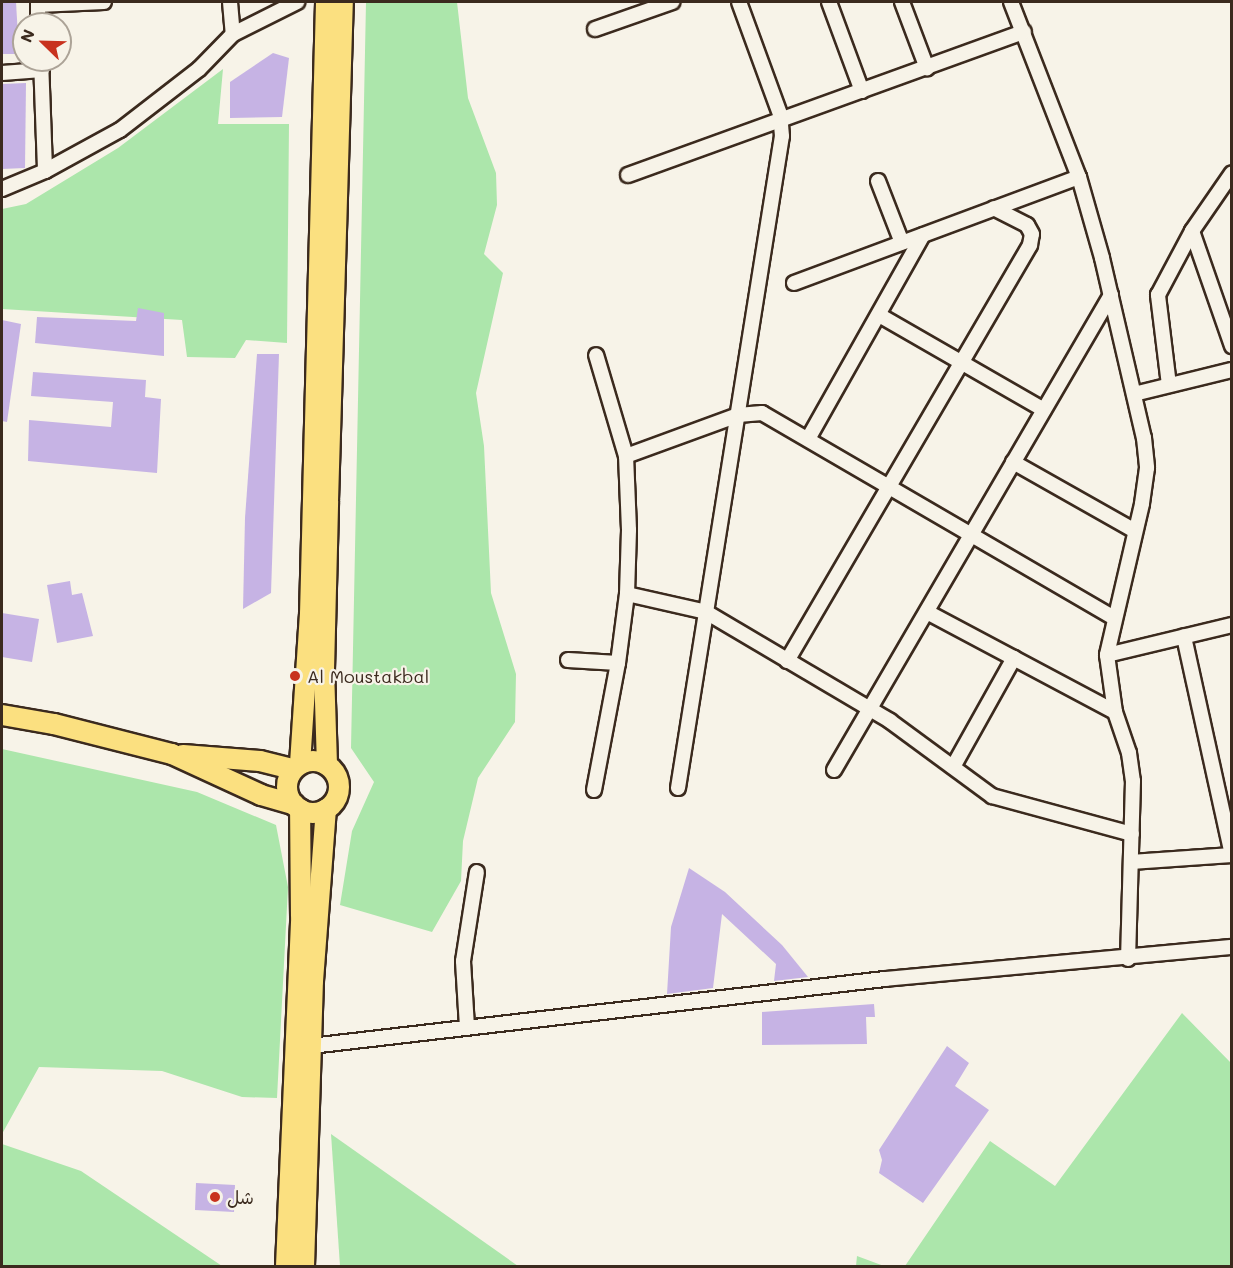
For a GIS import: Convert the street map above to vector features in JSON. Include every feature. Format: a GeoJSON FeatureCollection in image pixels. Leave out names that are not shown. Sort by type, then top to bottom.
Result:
{"type":"FeatureCollection","features":[{"type":"Feature","properties":{"kind":"highway"},"geometry":{"type":"LineString","coordinates":[[286,1266],[302,916],[297,807],[287,788],[296,766],[310,614],[326,2]]}},
{"type":"Feature","properties":{"kind":"highway"},"geometry":{"type":"LineString","coordinates":[[327,765],[327,535],[343,2]]}},
{"type":"Feature","properties":{"kind":"highway"},"geometry":{"type":"LineString","coordinates":[[2,715],[54,724],[172,754],[296,766],[318,761],[327,765],[339,783],[336,798],[326,809],[317,812],[297,807],[261,795],[172,754]]}},
{"type":"Feature","properties":{"kind":"highway"},"geometry":{"type":"LineString","coordinates":[[304,1266],[312,1046],[326,809]]}},
{"type":"Feature","properties":{"kind":"street"},"geometry":{"type":"LineString","coordinates":[[38,3],[104,2]]}},
{"type":"Feature","properties":{"kind":"street"},"geometry":{"type":"LineString","coordinates":[[230,2],[233,34]]}},
{"type":"Feature","properties":{"kind":"street"},"geometry":{"type":"LineString","coordinates":[[2,189],[45,171],[140,116],[199,69],[233,34],[295,2]]}},
{"type":"Feature","properties":{"kind":"street"},"geometry":{"type":"LineString","coordinates":[[595,29],[672,2]]}},
{"type":"Feature","properties":{"kind":"street"},"geometry":{"type":"LineString","coordinates":[[678,788],[781,150],[781,120],[739,2]]}},
{"type":"Feature","properties":{"kind":"street"},"geometry":{"type":"LineString","coordinates":[[829,2],[862,91]]}},
{"type":"Feature","properties":{"kind":"street"},"geometry":{"type":"LineString","coordinates":[[902,2],[927,68]]}},
{"type":"Feature","properties":{"kind":"street"},"geometry":{"type":"LineString","coordinates":[[1011,2],[1079,177],[1111,295],[1134,394],[1147,468],[1107,655],[1115,712],[1129,753],[1132,834],[1128,959]]}},
{"type":"Feature","properties":{"kind":"street"},"geometry":{"type":"LineString","coordinates":[[628,175],[1024,32]]}},
{"type":"Feature","properties":{"kind":"street"},"geometry":{"type":"LineString","coordinates":[[41,72],[45,171]]}},
{"type":"Feature","properties":{"kind":"street"},"geometry":{"type":"LineString","coordinates":[[794,283],[1079,177]]}},
{"type":"Feature","properties":{"kind":"street"},"geometry":{"type":"LineString","coordinates":[[1228,177],[1232,197]]}},
{"type":"Feature","properties":{"kind":"street"},"geometry":{"type":"LineString","coordinates":[[1169,385],[1158,295],[1192,231],[1228,177]]}},
{"type":"Feature","properties":{"kind":"street"},"geometry":{"type":"LineString","coordinates":[[878,181],[902,243]]}},
{"type":"Feature","properties":{"kind":"street"},"geometry":{"type":"LineString","coordinates":[[786,661],[1032,240],[1027,225],[994,208]]}},
{"type":"Feature","properties":{"kind":"street"},"geometry":{"type":"LineString","coordinates":[[1192,231],[1232,346]]}},
{"type":"Feature","properties":{"kind":"street"},"geometry":{"type":"LineString","coordinates":[[808,440],[923,235]]}},
{"type":"Feature","properties":{"kind":"street"},"geometry":{"type":"LineString","coordinates":[[834,771],[1111,295]]}},
{"type":"Feature","properties":{"kind":"street"},"geometry":{"type":"LineString","coordinates":[[879,315],[1044,410]]}},
{"type":"Feature","properties":{"kind":"street"},"geometry":{"type":"LineString","coordinates":[[594,790],[618,663],[627,594],[626,456],[596,355]]}},
{"type":"Feature","properties":{"kind":"street"},"geometry":{"type":"LineString","coordinates":[[1134,394],[1232,370]]}},
{"type":"Feature","properties":{"kind":"street"},"geometry":{"type":"LineString","coordinates":[[626,456],[738,415],[762,413],[1114,618]]}},
{"type":"Feature","properties":{"kind":"street"},"geometry":{"type":"LineString","coordinates":[[1013,462],[1135,531]]}},
{"type":"Feature","properties":{"kind":"street"},"geometry":{"type":"LineString","coordinates":[[627,594],[706,612],[869,709],[992,796],[1132,834]]}},
{"type":"Feature","properties":{"kind":"street"},"geometry":{"type":"LineString","coordinates":[[927,612],[1115,712]]}},
{"type":"Feature","properties":{"kind":"street"},"geometry":{"type":"LineString","coordinates":[[1107,655],[1232,625]]}},
{"type":"Feature","properties":{"kind":"street"},"geometry":{"type":"LineString","coordinates":[[1131,862],[1232,855],[1184,636]]}},
{"type":"Feature","properties":{"kind":"street"},"geometry":{"type":"LineString","coordinates":[[953,767],[1014,658]]}},
{"type":"Feature","properties":{"kind":"street"},"geometry":{"type":"LineString","coordinates":[[568,660],[618,663]]}},
{"type":"Feature","properties":{"kind":"street"},"geometry":{"type":"LineString","coordinates":[[467,1027],[463,968],[477,872]]}},
{"type":"Feature","properties":{"kind":"street"},"geometry":{"type":"LineString","coordinates":[[312,1046],[885,979],[1128,959],[1232,947]]}},
{"type":"Feature","properties":{"kind":"green space"},"geometry":{"type":"Polygon","coordinates":[[[366,2],[457,2],[468,98],[496,173],[497,205],[484,254],[503,273],[476,393],[484,446],[491,593],[516,674],[515,722],[478,778],[463,841],[461,881],[432,932],[340,905],[352,831],[374,782],[351,748],[366,2]]]}},
{"type":"Feature","properties":{"kind":"green space"},"geometry":{"type":"Polygon","coordinates":[[[223,69],[218,124],[289,124],[287,343],[246,340],[235,358],[187,357],[182,320],[2,309],[2,209],[26,204],[118,148],[223,69]]]}},
{"type":"Feature","properties":{"kind":"green space"},"geometry":{"type":"Polygon","coordinates":[[[2,749],[197,792],[276,825],[288,887],[277,1098],[242,1097],[162,1071],[39,1067],[2,1134],[2,749]]]}},
{"type":"Feature","properties":{"kind":"green space"},"geometry":{"type":"Polygon","coordinates":[[[1182,1013],[1231,1063],[1231,1266],[905,1266],[990,1141],[1055,1186],[1182,1013]]]}},
{"type":"Feature","properties":{"kind":"green space"},"geometry":{"type":"Polygon","coordinates":[[[331,1134],[518,1266],[340,1266],[331,1134]]]}},
{"type":"Feature","properties":{"kind":"green space"},"geometry":{"type":"Polygon","coordinates":[[[2,1144],[81,1171],[222,1266],[2,1266],[2,1144]]]}},
{"type":"Feature","properties":{"kind":"green space"},"geometry":{"type":"Polygon","coordinates":[[[857,1256],[884,1266],[856,1266],[857,1256]]]}},
{"type":"Feature","properties":{"kind":"building"},"geometry":{"type":"Polygon","coordinates":[[[2,2],[16,2],[17,12],[12,12],[12,54],[2,54],[2,2]]]}},
{"type":"Feature","properties":{"kind":"building"},"geometry":{"type":"Polygon","coordinates":[[[273,53],[289,58],[282,117],[230,118],[230,82],[273,53]]]}},
{"type":"Feature","properties":{"kind":"building"},"geometry":{"type":"Polygon","coordinates":[[[26,83],[25,168],[2,169],[2,84],[26,83]]]}},
{"type":"Feature","properties":{"kind":"building"},"geometry":{"type":"Polygon","coordinates":[[[138,308],[164,313],[164,356],[35,343],[37,317],[136,321],[138,308]]]}},
{"type":"Feature","properties":{"kind":"building"},"geometry":{"type":"Polygon","coordinates":[[[2,320],[21,324],[7,422],[2,421],[2,320]]]}},
{"type":"Feature","properties":{"kind":"building"},"geometry":{"type":"Polygon","coordinates":[[[257,354],[279,354],[271,593],[243,609],[245,518],[257,354]]]}},
{"type":"Feature","properties":{"kind":"building"},"geometry":{"type":"Polygon","coordinates":[[[33,372],[146,380],[145,397],[161,399],[157,473],[28,461],[29,420],[111,427],[113,402],[31,396],[33,372]]]}},
{"type":"Feature","properties":{"kind":"building"},"geometry":{"type":"Polygon","coordinates":[[[70,581],[72,595],[82,593],[93,636],[57,643],[47,585],[70,581]]]}},
{"type":"Feature","properties":{"kind":"building"},"geometry":{"type":"Polygon","coordinates":[[[2,613],[39,619],[32,662],[2,657],[2,613]]]}},
{"type":"Feature","properties":{"kind":"building"},"geometry":{"type":"Polygon","coordinates":[[[689,868],[725,892],[782,945],[808,977],[774,981],[776,964],[722,914],[713,988],[667,994],[671,927],[689,868]]]}},
{"type":"Feature","properties":{"kind":"building"},"geometry":{"type":"Polygon","coordinates":[[[874,1004],[875,1017],[866,1017],[867,1044],[762,1045],[762,1012],[874,1004]]]}},
{"type":"Feature","properties":{"kind":"building"},"geometry":{"type":"Polygon","coordinates":[[[947,1046],[969,1063],[955,1086],[989,1110],[923,1203],[879,1173],[882,1160],[879,1150],[947,1046]]]}},
{"type":"Feature","properties":{"kind":"building","name":"شل"},"geometry":{"type":"Polygon","coordinates":[[[196,1183],[235,1185],[234,1212],[195,1210],[196,1183]]]}},
{"type":"Feature","properties":{"kind":"place","name":"Al Moustakbal"},"geometry":{"type":"Point","coordinates":[295,676]}},
{"type":"Feature","properties":{"kind":"place","name":"شل"},"geometry":{"type":"Point","coordinates":[215,1197]}}]}
